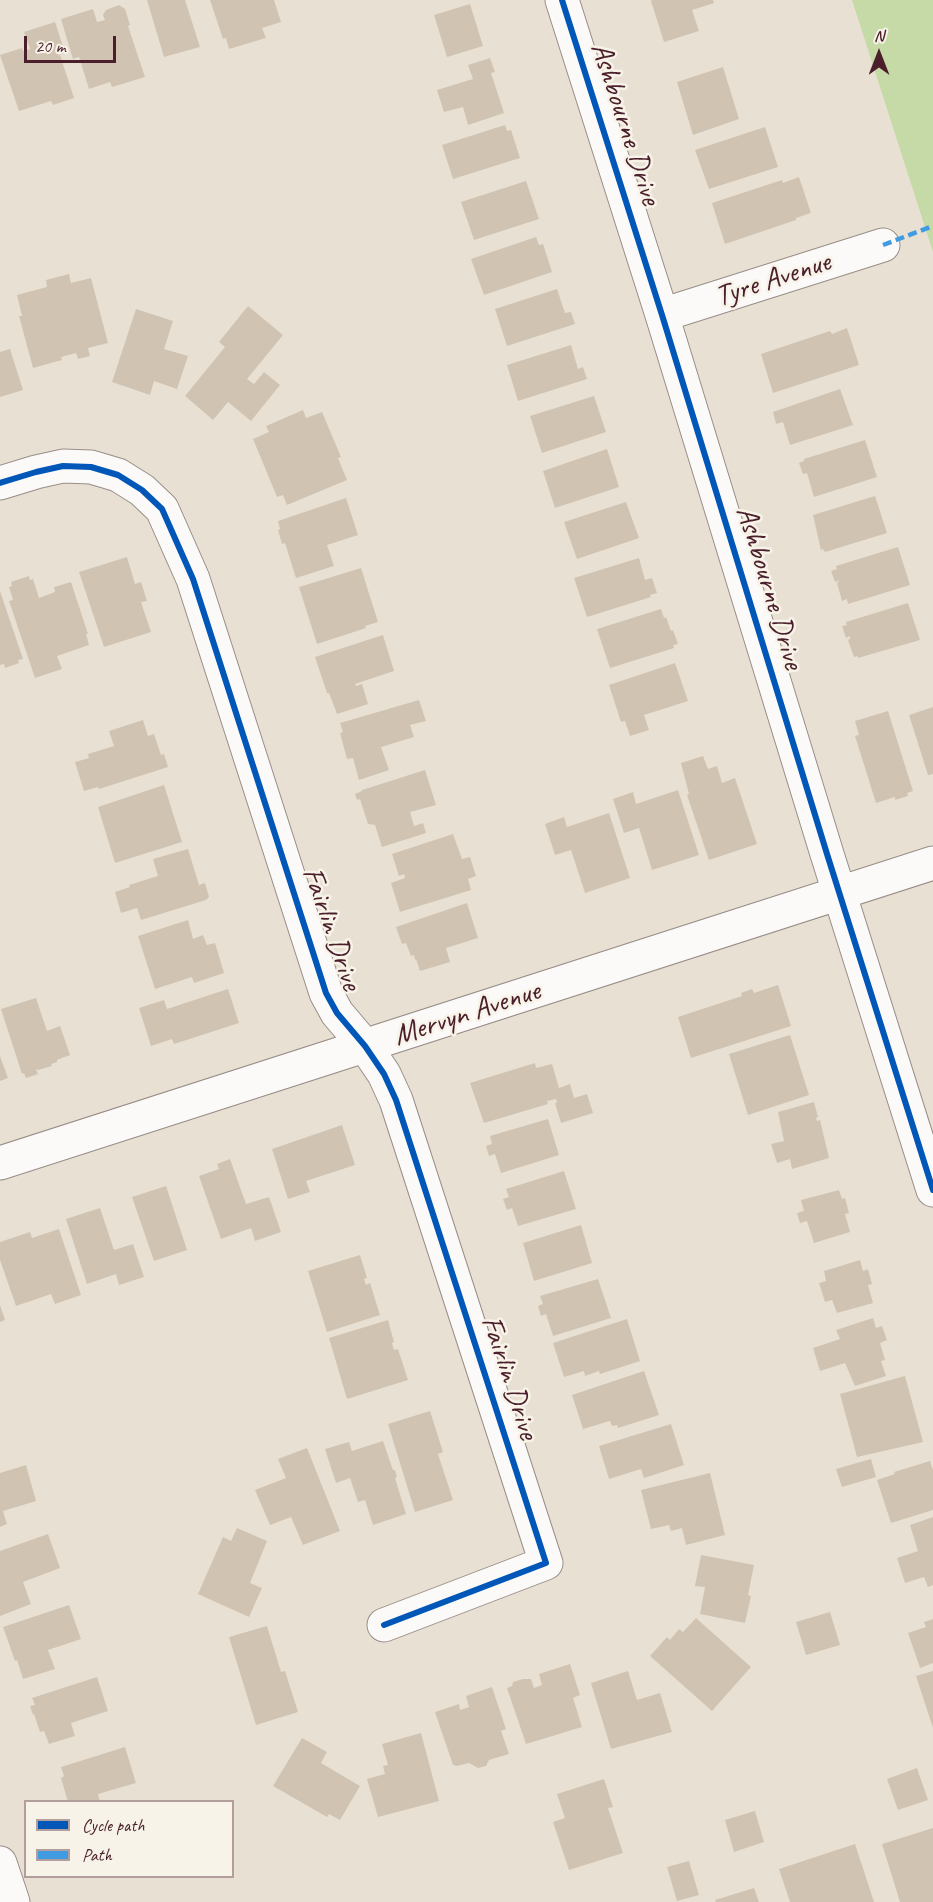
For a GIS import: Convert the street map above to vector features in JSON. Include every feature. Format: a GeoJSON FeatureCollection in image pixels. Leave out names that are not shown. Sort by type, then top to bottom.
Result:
{"type":"FeatureCollection","features":[{"type":"Feature","properties":{"kind":"street","name":"Ashbourne Drive"},"geometry":{"type":"LineString","coordinates":[[562,0],[933,1190]]}},
{"type":"Feature","properties":{"kind":"street","name":"Tyre Avenue"},"geometry":{"type":"LineString","coordinates":[[662,315],[883,245]]}},
{"type":"Feature","properties":{"kind":"street","name":"Fairlin Drive"},"geometry":{"type":"LineString","coordinates":[[0,483],[63,466],[91,467],[126,480],[142,490],[162,509],[193,579],[326,993],[337,1013],[365,1046],[384,1074],[396,1100],[546,1563],[384,1625]]}},
{"type":"Feature","properties":{"kind":"street","name":"Mervyn Avenue"},"geometry":{"type":"LineString","coordinates":[[0,1164],[933,863]]}},
{"type":"Feature","properties":{"kind":"street"},"geometry":{"type":"LineString","coordinates":[[0,1863],[13,1902]]}},
{"type":"Feature","properties":{"kind":"green space"},"geometry":{"type":"Polygon","coordinates":[[[852,0],[933,0],[933,252],[852,0]]]}},
{"type":"Feature","properties":{"kind":"building"},"geometry":{"type":"Polygon","coordinates":[[[147,0],[185,0],[200,47],[164,57],[147,0]]]}},
{"type":"Feature","properties":{"kind":"building"},"geometry":{"type":"Polygon","coordinates":[[[210,0],[274,0],[281,22],[262,28],[266,38],[229,49],[226,38],[223,39],[210,0]]]}},
{"type":"Feature","properties":{"kind":"building"},"geometry":{"type":"Polygon","coordinates":[[[652,0],[713,0],[714,3],[692,10],[699,31],[664,42],[652,0]]]}},
{"type":"Feature","properties":{"kind":"building"},"geometry":{"type":"Polygon","coordinates":[[[470,4],[483,46],[447,57],[434,15],[470,4]]]}},
{"type":"Feature","properties":{"kind":"building"},"geometry":{"type":"Polygon","coordinates":[[[119,5],[125,9],[130,25],[128,26],[145,77],[112,87],[110,82],[89,89],[79,57],[73,59],[61,19],[93,9],[97,22],[105,20],[103,15],[106,10],[119,5]]]}},
{"type":"Feature","properties":{"kind":"building"},"geometry":{"type":"Polygon","coordinates":[[[55,22],[65,53],[60,55],[74,98],[53,105],[51,101],[19,111],[0,55],[22,48],[23,51],[30,49],[24,32],[55,22]]]}},
{"type":"Feature","properties":{"kind":"building"},"geometry":{"type":"Polygon","coordinates":[[[490,58],[495,72],[491,73],[504,113],[468,125],[463,107],[444,112],[437,90],[473,79],[468,65],[490,58]]]}},
{"type":"Feature","properties":{"kind":"building"},"geometry":{"type":"Polygon","coordinates":[[[723,67],[739,119],[693,135],[677,82],[723,67]]]}},
{"type":"Feature","properties":{"kind":"building"},"geometry":{"type":"Polygon","coordinates":[[[505,125],[507,131],[511,130],[520,158],[453,179],[442,145],[505,125]]]}},
{"type":"Feature","properties":{"kind":"building"},"geometry":{"type":"Polygon","coordinates":[[[765,127],[778,167],[709,189],[695,150],[765,127]]]}},
{"type":"Feature","properties":{"kind":"building"},"geometry":{"type":"Polygon","coordinates":[[[799,177],[811,213],[725,244],[712,203],[782,180],[783,183],[799,177]]]}},
{"type":"Feature","properties":{"kind":"building"},"geometry":{"type":"Polygon","coordinates":[[[526,181],[539,219],[474,240],[461,202],[526,181]]]}},
{"type":"Feature","properties":{"kind":"building"},"geometry":{"type":"Polygon","coordinates":[[[536,237],[539,245],[543,244],[552,272],[484,295],[471,259],[536,237]]]}},
{"type":"Feature","properties":{"kind":"building"},"geometry":{"type":"Polygon","coordinates":[[[69,274],[71,283],[91,278],[108,343],[88,348],[90,356],[78,359],[76,353],[61,357],[62,360],[33,368],[19,316],[22,316],[17,295],[47,287],[46,280],[69,274]]]}},
{"type":"Feature","properties":{"kind":"building"},"geometry":{"type":"Polygon","coordinates":[[[557,289],[565,313],[571,312],[575,324],[507,346],[495,309],[557,289]]]}},
{"type":"Feature","properties":{"kind":"building"},"geometry":{"type":"Polygon","coordinates":[[[248,306],[283,335],[247,379],[254,384],[264,372],[280,385],[251,421],[228,402],[213,420],[185,396],[225,347],[219,342],[248,306]]]}},
{"type":"Feature","properties":{"kind":"building"},"geometry":{"type":"Polygon","coordinates":[[[136,309],[173,321],[164,349],[188,356],[177,389],[154,381],[150,395],[112,382],[136,309]]]}},
{"type":"Feature","properties":{"kind":"building"},"geometry":{"type":"Polygon","coordinates":[[[847,328],[859,365],[773,393],[761,354],[830,331],[832,334],[847,328]]]}},
{"type":"Feature","properties":{"kind":"building"},"geometry":{"type":"Polygon","coordinates":[[[571,345],[578,369],[583,367],[587,379],[518,401],[507,365],[571,345]]]}},
{"type":"Feature","properties":{"kind":"building"},"geometry":{"type":"Polygon","coordinates":[[[10,349],[23,390],[0,397],[0,352],[10,349]]]}},
{"type":"Feature","properties":{"kind":"building"},"geometry":{"type":"Polygon","coordinates":[[[840,389],[853,425],[790,445],[783,422],[776,424],[773,412],[840,389]]]}},
{"type":"Feature","properties":{"kind":"building"},"geometry":{"type":"Polygon","coordinates":[[[594,396],[606,432],[542,453],[530,416],[594,396]]]}},
{"type":"Feature","properties":{"kind":"building"},"geometry":{"type":"Polygon","coordinates":[[[303,410],[306,418],[322,412],[341,457],[338,458],[347,480],[287,505],[283,495],[277,497],[253,439],[269,432],[266,426],[303,410]]]}},
{"type":"Feature","properties":{"kind":"building"},"geometry":{"type":"Polygon","coordinates":[[[865,440],[877,477],[814,497],[807,473],[803,474],[799,463],[804,459],[865,440]]]}},
{"type":"Feature","properties":{"kind":"building"},"geometry":{"type":"Polygon","coordinates":[[[607,449],[619,487],[555,508],[543,471],[607,449]]]}},
{"type":"Feature","properties":{"kind":"building"},"geometry":{"type":"Polygon","coordinates":[[[875,496],[887,533],[825,552],[821,550],[813,515],[875,496]]]}},
{"type":"Feature","properties":{"kind":"building"},"geometry":{"type":"Polygon","coordinates":[[[346,498],[358,535],[327,545],[334,566],[296,578],[285,543],[282,544],[278,521],[346,498]]]}},
{"type":"Feature","properties":{"kind":"building"},"geometry":{"type":"Polygon","coordinates":[[[626,502],[639,538],[577,559],[564,522],[626,502]]]}},
{"type":"Feature","properties":{"kind":"building"},"geometry":{"type":"Polygon","coordinates":[[[898,547],[910,585],[848,604],[847,599],[842,601],[837,583],[840,580],[835,582],[831,571],[837,569],[836,566],[898,547]]]}},
{"type":"Feature","properties":{"kind":"building"},"geometry":{"type":"Polygon","coordinates":[[[127,557],[135,584],[141,582],[147,601],[141,602],[151,632],[104,647],[79,572],[127,557]]]}},
{"type":"Feature","properties":{"kind":"building"},"geometry":{"type":"Polygon","coordinates":[[[639,558],[645,580],[652,578],[657,593],[650,595],[651,597],[587,617],[574,578],[639,558]]]}},
{"type":"Feature","properties":{"kind":"building"},"geometry":{"type":"Polygon","coordinates":[[[361,568],[378,622],[317,644],[299,587],[361,568]]]}},
{"type":"Feature","properties":{"kind":"building"},"geometry":{"type":"Polygon","coordinates":[[[29,576],[30,580],[33,579],[39,598],[55,592],[54,587],[71,582],[88,634],[86,634],[89,645],[57,656],[62,669],[35,678],[9,601],[13,600],[9,587],[12,586],[11,582],[29,576]]]}},
{"type":"Feature","properties":{"kind":"building"},"geometry":{"type":"Polygon","coordinates":[[[0,591],[23,659],[5,668],[4,664],[0,665],[0,591]]]}},
{"type":"Feature","properties":{"kind":"building"},"geometry":{"type":"Polygon","coordinates":[[[908,603],[920,640],[858,658],[858,656],[854,657],[848,640],[850,636],[846,638],[842,626],[847,625],[846,622],[908,603]]]}},
{"type":"Feature","properties":{"kind":"building"},"geometry":{"type":"Polygon","coordinates":[[[661,609],[678,644],[673,645],[674,648],[610,668],[597,629],[661,609]]]}},
{"type":"Feature","properties":{"kind":"building"},"geometry":{"type":"Polygon","coordinates":[[[383,635],[394,671],[355,684],[356,686],[362,684],[368,704],[337,714],[315,657],[383,635]]]}},
{"type":"Feature","properties":{"kind":"building"},"geometry":{"type":"Polygon","coordinates":[[[675,663],[688,701],[644,715],[649,730],[630,736],[625,721],[621,722],[609,685],[675,663]]]}},
{"type":"Feature","properties":{"kind":"building"},"geometry":{"type":"Polygon","coordinates":[[[419,700],[426,721],[410,725],[414,737],[381,747],[389,770],[359,780],[353,758],[347,759],[340,733],[343,732],[340,723],[419,700]]]}},
{"type":"Feature","properties":{"kind":"building"},"geometry":{"type":"Polygon","coordinates":[[[933,707],[933,774],[928,775],[909,715],[933,707]]]}},
{"type":"Feature","properties":{"kind":"building"},"geometry":{"type":"Polygon","coordinates":[[[888,711],[913,791],[907,793],[908,796],[895,800],[895,797],[876,803],[855,736],[859,735],[855,721],[888,711]]]}},
{"type":"Feature","properties":{"kind":"building"},"geometry":{"type":"Polygon","coordinates":[[[143,720],[148,736],[154,734],[168,767],[99,789],[98,787],[84,791],[75,762],[89,758],[88,754],[114,746],[109,731],[143,720]]]}},
{"type":"Feature","properties":{"kind":"building"},"geometry":{"type":"Polygon","coordinates":[[[703,756],[708,769],[717,766],[722,783],[735,778],[757,844],[709,860],[687,795],[689,794],[681,763],[703,756]]]}},
{"type":"Feature","properties":{"kind":"building"},"geometry":{"type":"Polygon","coordinates":[[[425,770],[436,805],[410,812],[414,826],[423,823],[426,833],[382,847],[375,825],[368,824],[360,799],[357,800],[355,794],[425,770]]]}},
{"type":"Feature","properties":{"kind":"building"},"geometry":{"type":"Polygon","coordinates":[[[164,785],[182,842],[115,863],[98,807],[164,785]]]}},
{"type":"Feature","properties":{"kind":"building"},"geometry":{"type":"Polygon","coordinates":[[[678,790],[699,855],[652,870],[639,828],[624,833],[613,799],[633,792],[636,804],[678,790]]]}},
{"type":"Feature","properties":{"kind":"building"},"geometry":{"type":"Polygon","coordinates":[[[609,813],[630,878],[585,893],[571,850],[555,855],[545,824],[564,817],[567,827],[609,813]]]}},
{"type":"Feature","properties":{"kind":"building"},"geometry":{"type":"Polygon","coordinates":[[[453,834],[462,859],[470,857],[476,876],[468,879],[471,890],[400,912],[391,883],[405,878],[404,874],[399,876],[392,854],[453,834]]]}},
{"type":"Feature","properties":{"kind":"building"},"geometry":{"type":"Polygon","coordinates":[[[188,849],[199,885],[205,883],[209,897],[206,900],[141,920],[137,908],[121,913],[115,892],[158,876],[153,859],[188,849]]]}},
{"type":"Feature","properties":{"kind":"building"},"geometry":{"type":"Polygon","coordinates":[[[467,903],[478,938],[446,948],[450,962],[420,971],[406,943],[402,944],[396,927],[467,903]]]}},
{"type":"Feature","properties":{"kind":"building"},"geometry":{"type":"Polygon","coordinates":[[[188,920],[193,939],[203,935],[207,945],[215,943],[224,973],[194,983],[192,977],[155,989],[138,936],[188,920]]]}},
{"type":"Feature","properties":{"kind":"building"},"geometry":{"type":"Polygon","coordinates":[[[778,985],[791,1026],[691,1058],[678,1017],[742,996],[741,993],[752,989],[754,993],[778,985]]]}},
{"type":"Feature","properties":{"kind":"building"},"geometry":{"type":"Polygon","coordinates":[[[228,989],[239,1023],[174,1044],[172,1039],[151,1046],[139,1008],[164,1000],[167,1009],[228,989]]]}},
{"type":"Feature","properties":{"kind":"building"},"geometry":{"type":"Polygon","coordinates":[[[36,998],[47,1031],[60,1026],[70,1055],[57,1060],[51,1064],[52,1066],[36,1069],[38,1074],[26,1078],[24,1073],[22,1074],[1,1009],[36,998]]]}},
{"type":"Feature","properties":{"kind":"building"},"geometry":{"type":"Polygon","coordinates":[[[790,1035],[809,1095],[748,1115],[729,1054],[790,1035]]]}},
{"type":"Feature","properties":{"kind":"building"},"geometry":{"type":"Polygon","coordinates":[[[0,1056],[8,1078],[0,1081],[0,1056]]]}},
{"type":"Feature","properties":{"kind":"building"},"geometry":{"type":"Polygon","coordinates":[[[535,1063],[536,1068],[552,1064],[559,1088],[570,1084],[574,1098],[587,1094],[593,1113],[561,1123],[556,1099],[547,1101],[548,1104],[484,1123],[470,1083],[535,1063]]]}},
{"type":"Feature","properties":{"kind":"building"},"geometry":{"type":"Polygon","coordinates":[[[814,1102],[818,1117],[816,1118],[817,1121],[820,1120],[829,1158],[792,1169],[790,1159],[777,1163],[771,1144],[784,1141],[778,1112],[814,1102]]]}},
{"type":"Feature","properties":{"kind":"building"},"geometry":{"type":"Polygon","coordinates":[[[548,1119],[559,1155],[501,1173],[495,1154],[489,1156],[486,1146],[492,1144],[490,1136],[548,1119]]]}},
{"type":"Feature","properties":{"kind":"building"},"geometry":{"type":"Polygon","coordinates":[[[342,1125],[355,1165],[306,1181],[310,1192],[288,1199],[272,1149],[342,1125]]]}},
{"type":"Feature","properties":{"kind":"building"},"geometry":{"type":"Polygon","coordinates":[[[230,1159],[246,1204],[269,1197],[281,1232],[255,1241],[251,1228],[221,1239],[199,1176],[219,1169],[217,1164],[230,1159]]]}},
{"type":"Feature","properties":{"kind":"building"},"geometry":{"type":"Polygon","coordinates":[[[564,1171],[576,1209],[518,1226],[512,1208],[507,1210],[503,1199],[509,1197],[506,1189],[564,1171]]]}},
{"type":"Feature","properties":{"kind":"building"},"geometry":{"type":"Polygon","coordinates":[[[166,1186],[187,1250],[154,1261],[132,1197],[166,1186]]]}},
{"type":"Feature","properties":{"kind":"building"},"geometry":{"type":"Polygon","coordinates":[[[839,1190],[842,1199],[845,1198],[849,1213],[845,1214],[850,1232],[814,1243],[807,1221],[800,1223],[797,1213],[804,1211],[801,1200],[839,1190]]]}},
{"type":"Feature","properties":{"kind":"building"},"geometry":{"type":"Polygon","coordinates":[[[100,1208],[114,1250],[133,1244],[144,1277],[119,1285],[116,1274],[87,1284],[66,1219],[100,1208]]]}},
{"type":"Feature","properties":{"kind":"building"},"geometry":{"type":"Polygon","coordinates":[[[581,1225],[592,1263],[534,1281],[523,1243],[581,1225]]]}},
{"type":"Feature","properties":{"kind":"building"},"geometry":{"type":"Polygon","coordinates":[[[59,1229],[81,1295],[55,1304],[51,1294],[16,1306],[0,1260],[0,1242],[30,1232],[32,1238],[59,1229]]]}},
{"type":"Feature","properties":{"kind":"building"},"geometry":{"type":"Polygon","coordinates":[[[360,1255],[367,1278],[364,1279],[366,1285],[370,1283],[380,1315],[327,1332],[308,1271],[360,1255]]]}},
{"type":"Feature","properties":{"kind":"building"},"geometry":{"type":"Polygon","coordinates":[[[860,1260],[863,1271],[868,1269],[872,1284],[868,1285],[873,1303],[837,1313],[832,1300],[825,1302],[819,1283],[826,1281],[824,1271],[860,1260]]]}},
{"type":"Feature","properties":{"kind":"building"},"geometry":{"type":"Polygon","coordinates":[[[598,1279],[611,1318],[553,1336],[546,1314],[541,1316],[538,1306],[543,1304],[540,1296],[598,1279]]]}},
{"type":"Feature","properties":{"kind":"building"},"geometry":{"type":"Polygon","coordinates":[[[0,1305],[5,1320],[0,1322],[0,1305]]]}},
{"type":"Feature","properties":{"kind":"building"},"geometry":{"type":"Polygon","coordinates":[[[873,1318],[876,1328],[882,1326],[887,1340],[880,1343],[885,1360],[881,1361],[886,1376],[855,1386],[845,1363],[820,1371],[813,1348],[840,1339],[836,1330],[873,1318]]]}},
{"type":"Feature","properties":{"kind":"building"},"geometry":{"type":"Polygon","coordinates":[[[627,1319],[640,1361],[600,1374],[599,1371],[585,1376],[584,1371],[564,1377],[553,1343],[627,1319]]]}},
{"type":"Feature","properties":{"kind":"building"},"geometry":{"type":"Polygon","coordinates":[[[388,1320],[394,1350],[398,1349],[408,1380],[347,1399],[329,1338],[388,1320]]]}},
{"type":"Feature","properties":{"kind":"building"},"geometry":{"type":"Polygon","coordinates":[[[644,1371],[659,1415],[618,1428],[617,1425],[612,1426],[610,1421],[583,1429],[572,1395],[644,1371]]]}},
{"type":"Feature","properties":{"kind":"building"},"geometry":{"type":"Polygon","coordinates":[[[905,1376],[923,1442],[857,1457],[840,1394],[905,1376]]]}},
{"type":"Feature","properties":{"kind":"building"},"geometry":{"type":"Polygon","coordinates":[[[430,1411],[443,1452],[438,1454],[453,1500],[415,1512],[388,1424],[430,1411]]]}},
{"type":"Feature","properties":{"kind":"building"},"geometry":{"type":"Polygon","coordinates":[[[671,1424],[684,1465],[644,1478],[641,1469],[609,1479],[599,1446],[671,1424]]]}},
{"type":"Feature","properties":{"kind":"building"},"geometry":{"type":"Polygon","coordinates":[[[383,1441],[393,1470],[395,1470],[397,1477],[395,1478],[406,1514],[373,1525],[365,1500],[358,1502],[350,1478],[336,1483],[325,1449],[349,1442],[352,1451],[383,1441]]]}},
{"type":"Feature","properties":{"kind":"building"},"geometry":{"type":"Polygon","coordinates":[[[307,1448],[340,1531],[303,1545],[291,1517],[270,1525],[255,1490],[286,1478],[278,1459],[307,1448]]]}},
{"type":"Feature","properties":{"kind":"building"},"geometry":{"type":"Polygon","coordinates":[[[871,1459],[876,1477],[842,1487],[836,1469],[871,1459]]]}},
{"type":"Feature","properties":{"kind":"building"},"geometry":{"type":"Polygon","coordinates":[[[930,1461],[933,1470],[933,1510],[891,1523],[877,1480],[930,1461]]]}},
{"type":"Feature","properties":{"kind":"building"},"geometry":{"type":"Polygon","coordinates":[[[26,1465],[36,1501],[3,1511],[7,1524],[0,1527],[0,1473],[26,1465]]]}},
{"type":"Feature","properties":{"kind":"building"},"geometry":{"type":"Polygon","coordinates":[[[710,1473],[725,1535],[686,1545],[682,1528],[671,1531],[669,1525],[651,1529],[641,1490],[710,1473]]]}},
{"type":"Feature","properties":{"kind":"building"},"geometry":{"type":"Polygon","coordinates":[[[933,1517],[933,1585],[928,1587],[924,1577],[905,1583],[897,1558],[918,1551],[910,1525],[933,1517]]]}},
{"type":"Feature","properties":{"kind":"building"},"geometry":{"type":"Polygon","coordinates":[[[237,1528],[267,1541],[250,1583],[262,1588],[249,1617],[198,1594],[223,1537],[231,1541],[237,1528]]]}},
{"type":"Feature","properties":{"kind":"building"},"geometry":{"type":"Polygon","coordinates":[[[48,1534],[60,1568],[23,1582],[31,1604],[0,1616],[0,1551],[48,1534]]]}},
{"type":"Feature","properties":{"kind":"building"},"geometry":{"type":"Polygon","coordinates":[[[701,1555],[754,1565],[745,1623],[700,1614],[705,1587],[695,1586],[701,1555]]]}},
{"type":"Feature","properties":{"kind":"building"},"geometry":{"type":"Polygon","coordinates":[[[69,1605],[81,1639],[48,1650],[55,1669],[23,1679],[3,1627],[69,1605]]]}},
{"type":"Feature","properties":{"kind":"building"},"geometry":{"type":"Polygon","coordinates":[[[830,1612],[840,1645],[806,1655],[796,1622],[830,1612]]]}},
{"type":"Feature","properties":{"kind":"building"},"geometry":{"type":"Polygon","coordinates":[[[696,1618],[751,1667],[712,1711],[650,1656],[667,1637],[670,1640],[679,1629],[683,1632],[696,1618]]]}},
{"type":"Feature","properties":{"kind":"building"},"geometry":{"type":"Polygon","coordinates":[[[933,1619],[933,1663],[920,1668],[908,1633],[926,1627],[924,1622],[933,1619]]]}},
{"type":"Feature","properties":{"kind":"building"},"geometry":{"type":"Polygon","coordinates":[[[267,1626],[281,1672],[285,1671],[298,1712],[256,1725],[229,1637],[267,1626]]]}},
{"type":"Feature","properties":{"kind":"building"},"geometry":{"type":"Polygon","coordinates":[[[570,1664],[580,1695],[573,1698],[582,1727],[526,1744],[507,1688],[512,1686],[513,1682],[523,1679],[531,1679],[534,1688],[542,1685],[539,1674],[570,1664]]]}},
{"type":"Feature","properties":{"kind":"building"},"geometry":{"type":"Polygon","coordinates":[[[628,1671],[637,1700],[660,1693],[672,1732],[611,1749],[591,1683],[628,1671]]]}},
{"type":"Feature","properties":{"kind":"building"},"geometry":{"type":"Polygon","coordinates":[[[933,1671],[933,1728],[916,1676],[933,1671]]]}},
{"type":"Feature","properties":{"kind":"building"},"geometry":{"type":"Polygon","coordinates":[[[97,1677],[108,1711],[71,1723],[75,1736],[49,1744],[44,1731],[40,1732],[33,1715],[30,1706],[35,1705],[32,1698],[97,1677]]]}},
{"type":"Feature","properties":{"kind":"building"},"geometry":{"type":"Polygon","coordinates":[[[492,1687],[506,1729],[501,1731],[509,1754],[489,1760],[486,1766],[478,1768],[469,1763],[453,1765],[435,1712],[459,1704],[460,1710],[469,1707],[466,1696],[492,1687]]]}},
{"type":"Feature","properties":{"kind":"building"},"geometry":{"type":"Polygon","coordinates":[[[421,1733],[439,1801],[378,1817],[367,1779],[385,1774],[383,1766],[388,1765],[382,1744],[421,1733]]]}},
{"type":"Feature","properties":{"kind":"building"},"geometry":{"type":"Polygon","coordinates":[[[302,1738],[327,1752],[321,1763],[360,1786],[340,1820],[329,1814],[327,1817],[273,1786],[302,1738]]]}},
{"type":"Feature","properties":{"kind":"building"},"geometry":{"type":"Polygon","coordinates":[[[125,1747],[136,1783],[98,1794],[100,1800],[67,1800],[61,1778],[64,1776],[61,1767],[125,1747]]]}},
{"type":"Feature","properties":{"kind":"building"},"geometry":{"type":"Polygon","coordinates":[[[917,1768],[928,1800],[898,1810],[887,1779],[917,1768]]]}},
{"type":"Feature","properties":{"kind":"building"},"geometry":{"type":"Polygon","coordinates":[[[604,1779],[613,1807],[608,1808],[623,1853],[569,1870],[553,1822],[565,1818],[557,1794],[604,1779]]]}},
{"type":"Feature","properties":{"kind":"building"},"geometry":{"type":"Polygon","coordinates":[[[755,1811],[764,1842],[734,1852],[725,1820],[755,1811]]]}},
{"type":"Feature","properties":{"kind":"building"},"geometry":{"type":"Polygon","coordinates":[[[933,1828],[933,1902],[900,1902],[882,1844],[933,1828]]]}},
{"type":"Feature","properties":{"kind":"building"},"geometry":{"type":"Polygon","coordinates":[[[855,1844],[874,1902],[790,1902],[779,1869],[855,1844]]]}},
{"type":"Feature","properties":{"kind":"building"},"geometry":{"type":"Polygon","coordinates":[[[689,1861],[699,1895],[677,1901],[667,1867],[689,1861]]]}},
{"type":"Feature","properties":{"kind":"building"},"geometry":{"type":"Polygon","coordinates":[[[754,1888],[759,1902],[716,1902],[715,1900],[754,1888]]]}},
{"type":"Feature","properties":{"kind":"marked path"},"geometry":{"type":"LineString","coordinates":[[883,245],[933,226]]}},
{"type":"Feature","properties":{"kind":"cycle path"},"geometry":{"type":"LineString","coordinates":[[562,0],[933,1190]]}},
{"type":"Feature","properties":{"kind":"cycle path"},"geometry":{"type":"LineString","coordinates":[[0,483],[63,466],[91,467],[118,475],[142,490],[162,509],[193,579],[326,993],[337,1013],[365,1046],[384,1074],[396,1100],[546,1563],[384,1625]]}}]}
